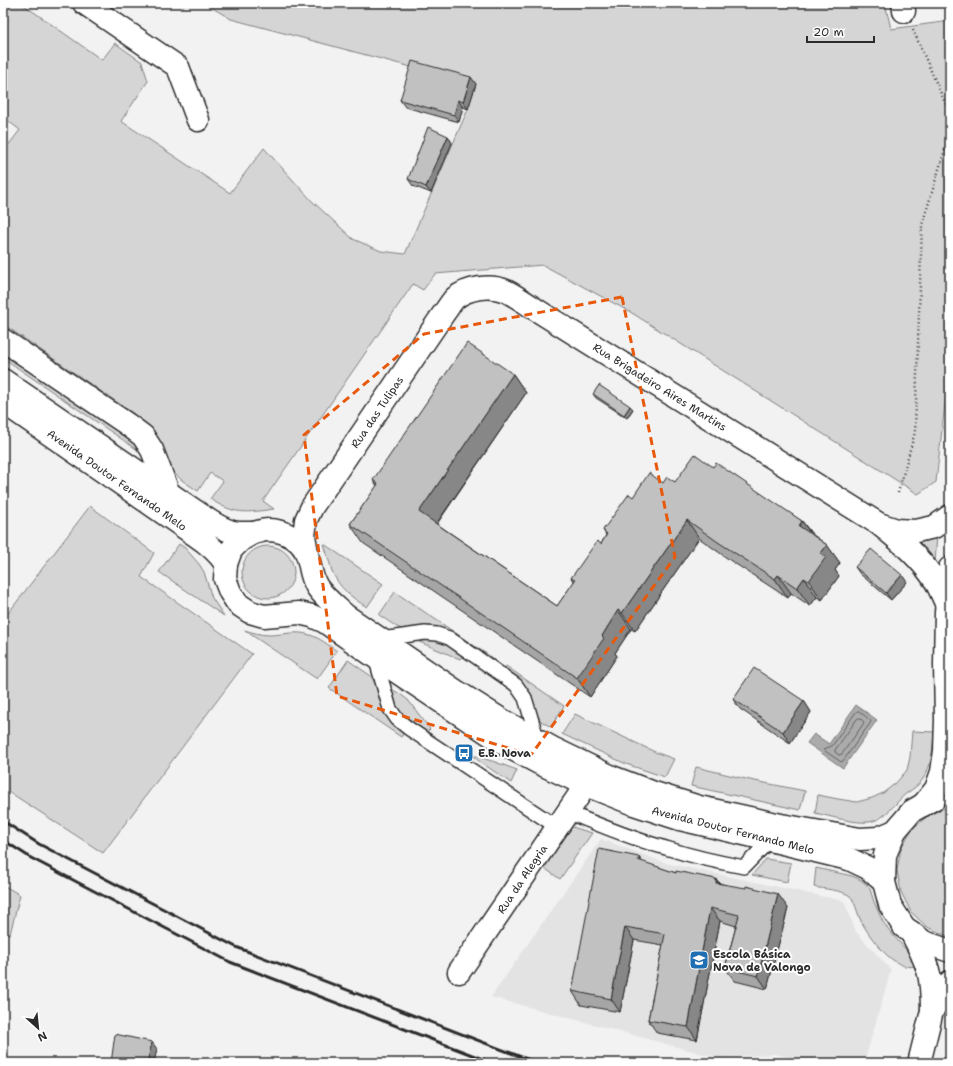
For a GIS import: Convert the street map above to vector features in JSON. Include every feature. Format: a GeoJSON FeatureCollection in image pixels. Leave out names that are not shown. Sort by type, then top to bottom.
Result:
{"type":"FeatureCollection","features":[{"type":"Feature","properties":{"kind":"street"},"geometry":{"type":"LineString","coordinates":[[84,3],[178,67],[198,120]]}},
{"type":"Feature","properties":{"kind":"street","name":"Rua Brigadeiro Aires Martins"},"geometry":{"type":"LineString","coordinates":[[442,317],[454,299],[476,288],[489,288],[504,291],[878,524],[912,552],[926,567],[937,583],[947,604]]}},
{"type":"Feature","properties":{"kind":"street","name":"Rua das Tulipas"},"geometry":{"type":"LineString","coordinates":[[312,507],[442,317]]}},
{"type":"Feature","properties":{"kind":"street","name":"Avenida Doutor Fernando Melo"},"geometry":{"type":"LineString","coordinates":[[3,340],[143,436],[152,450],[169,494]]}},
{"type":"Feature","properties":{"kind":"street","name":"Avenida Doutor Fernando Melo"},"geometry":{"type":"LineString","coordinates":[[3,380],[210,521],[236,533],[260,531],[282,532],[294,539],[302,545],[307,553],[311,574],[317,587],[329,601],[345,614],[378,648],[509,746],[586,785],[630,803],[680,819],[849,859],[868,868],[884,882]]}},
{"type":"Feature","properties":{"kind":"street","name":"Avenida Doutor Fernando Melo"},"geometry":{"type":"LineString","coordinates":[[3,402],[196,534],[212,547],[221,556],[226,564],[226,579],[230,592],[238,604],[250,612],[264,616],[299,613],[312,616],[378,648],[462,695],[538,741],[612,777],[654,793],[699,807],[781,825],[860,839],[878,838],[895,831]]}},
{"type":"Feature","properties":{"kind":"street"},"geometry":{"type":"LineString","coordinates":[[226,564],[231,550],[241,540],[260,531],[286,523],[302,515],[312,507]]}},
{"type":"Feature","properties":{"kind":"street"},"geometry":{"type":"LineString","coordinates":[[307,553],[304,536],[306,520],[312,507]]}},
{"type":"Feature","properties":{"kind":"street","name":"Rua Brigadeiro Aires Martins"},"geometry":{"type":"LineString","coordinates":[[878,524],[897,530],[916,531],[945,524]]}},
{"type":"Feature","properties":{"kind":"street"},"geometry":{"type":"LineString","coordinates":[[923,805],[936,790],[942,772],[945,751],[945,664],[950,568]]}},
{"type":"Feature","properties":{"kind":"street","name":"Avenida Doutor Fernando Melo"},"geometry":{"type":"LineString","coordinates":[[278,614],[291,609],[301,600],[308,588],[311,574]]}},
{"type":"Feature","properties":{"kind":"street","name":"Rua da Alegria"},"geometry":{"type":"LineString","coordinates":[[459,972],[586,785]]}},
{"type":"Feature","properties":{"kind":"street"},"geometry":{"type":"LineString","coordinates":[[950,795],[934,798],[912,811],[895,831],[885,855],[884,882],[890,905],[904,927],[924,942],[950,951]]}},
{"type":"Feature","properties":{"kind":"street"},"geometry":{"type":"LineString","coordinates":[[911,932],[922,953],[928,972],[931,989],[932,1011],[919,1063]]}},
{"type":"Feature","properties":{"kind":"street"},"geometry":{"type":"LineString","coordinates":[[932,1011],[950,982]]}},
{"type":"Feature","properties":{"kind":"lane"},"geometry":{"type":"LineString","coordinates":[[538,741],[525,698],[516,685],[449,638],[437,634],[425,633],[378,648],[390,709],[397,718],[408,728],[562,820],[616,831],[665,848],[744,867],[770,840]]}},
{"type":"Feature","properties":{"kind":"path"},"geometry":{"type":"LineString","coordinates":[[904,7],[950,114]]}},
{"type":"Feature","properties":{"kind":"path"},"geometry":{"type":"LineString","coordinates":[[898,493],[915,432],[922,224],[950,134]]}},
{"type":"Feature","properties":{"kind":"highlighted area"},"geometry":{"type":"Polygon","coordinates":[[[622,297],[675,557],[531,755],[337,696],[304,435],[424,334],[622,297]]]}},
{"type":"Feature","properties":{"kind":"shaded area"},"geometry":{"type":"Polygon","coordinates":[[[3,3],[21,3],[102,60],[115,43],[142,62],[148,81],[121,121],[230,193],[264,148],[312,201],[353,239],[381,251],[405,254],[468,109],[475,84],[231,19],[204,3],[885,3],[891,29],[950,21],[950,360],[936,482],[918,494],[632,313],[543,265],[435,274],[423,290],[413,284],[263,501],[274,509],[240,512],[226,508],[210,499],[223,481],[210,473],[198,491],[183,481],[168,468],[130,419],[134,414],[3,324],[3,152],[20,130],[3,117],[3,3]]]}},
{"type":"Feature","properties":{"kind":"shaded area"},"geometry":{"type":"Polygon","coordinates":[[[3,348],[138,440],[145,455],[3,358],[3,348]]]}},
{"type":"Feature","properties":{"kind":"shaded area"},"geometry":{"type":"Polygon","coordinates":[[[90,506],[154,553],[141,577],[252,654],[103,853],[3,788],[3,620],[90,506]]]}},
{"type":"Feature","properties":{"kind":"shaded area"},"geometry":{"type":"Polygon","coordinates":[[[937,534],[935,564],[910,539],[937,534]]]}},
{"type":"Feature","properties":{"kind":"shaded area"},"geometry":{"type":"Polygon","coordinates":[[[179,544],[185,548],[204,572],[212,598],[224,616],[159,572],[179,544]]]}},
{"type":"Feature","properties":{"kind":"shaded area"},"geometry":{"type":"Polygon","coordinates":[[[324,544],[383,584],[367,607],[351,596],[338,583],[332,571],[324,544]]]}},
{"type":"Feature","properties":{"kind":"shaded area"},"geometry":{"type":"Polygon","coordinates":[[[263,546],[273,546],[287,553],[294,567],[294,577],[287,591],[273,598],[263,598],[253,594],[246,587],[242,577],[242,567],[246,557],[253,550],[263,546]]]}},
{"type":"Feature","properties":{"kind":"shaded area"},"geometry":{"type":"Polygon","coordinates":[[[395,592],[494,659],[492,661],[439,628],[429,626],[404,630],[379,615],[395,592]]]}},
{"type":"Feature","properties":{"kind":"shaded area"},"geometry":{"type":"Polygon","coordinates":[[[244,630],[266,635],[295,633],[310,635],[337,651],[317,679],[244,630]]]}},
{"type":"Feature","properties":{"kind":"shaded area"},"geometry":{"type":"Polygon","coordinates":[[[423,637],[444,643],[463,655],[460,659],[417,641],[423,637]]]}},
{"type":"Feature","properties":{"kind":"shaded area"},"geometry":{"type":"Polygon","coordinates":[[[348,660],[371,676],[377,687],[386,713],[405,731],[401,737],[329,688],[348,660]]]}},
{"type":"Feature","properties":{"kind":"shaded area"},"geometry":{"type":"Polygon","coordinates":[[[506,666],[564,706],[551,727],[541,721],[524,685],[516,677],[504,670],[506,666]]]}},
{"type":"Feature","properties":{"kind":"shaded area"},"geometry":{"type":"Polygon","coordinates":[[[390,688],[408,700],[430,729],[427,732],[400,712],[396,706],[390,688]]]}},
{"type":"Feature","properties":{"kind":"shaded area"},"geometry":{"type":"Polygon","coordinates":[[[575,714],[655,752],[674,759],[665,777],[626,764],[562,734],[575,714]]]}},
{"type":"Feature","properties":{"kind":"shaded area"},"geometry":{"type":"Polygon","coordinates":[[[912,731],[934,732],[932,756],[926,774],[916,787],[904,795],[884,815],[874,821],[864,822],[850,821],[815,813],[818,795],[857,802],[883,793],[896,783],[907,770],[910,757],[912,731]]]}},
{"type":"Feature","properties":{"kind":"shaded area"},"geometry":{"type":"Polygon","coordinates":[[[469,754],[517,770],[511,783],[469,754]]]}},
{"type":"Feature","properties":{"kind":"shaded area"},"geometry":{"type":"Polygon","coordinates":[[[696,767],[805,791],[800,810],[691,786],[696,767]]]}},
{"type":"Feature","properties":{"kind":"shaded area"},"geometry":{"type":"Polygon","coordinates":[[[949,806],[950,936],[947,936],[927,927],[911,912],[901,892],[897,870],[901,848],[912,829],[929,815],[949,806]]]}},
{"type":"Feature","properties":{"kind":"shaded area"},"geometry":{"type":"Polygon","coordinates":[[[572,827],[592,833],[560,879],[544,868],[572,827]]]}},
{"type":"Feature","properties":{"kind":"shaded area","name":"Escola Básica Nova de Valongo"},"geometry":{"type":"Polygon","coordinates":[[[601,839],[666,863],[844,901],[856,932],[891,970],[864,1063],[807,1063],[776,1054],[718,1058],[491,997],[601,839]]]}},
{"type":"Feature","properties":{"kind":"shaded area"},"geometry":{"type":"Polygon","coordinates":[[[766,859],[791,863],[787,882],[752,875],[766,859]]]}},
{"type":"Feature","properties":{"kind":"shaded area"},"geometry":{"type":"Polygon","coordinates":[[[816,868],[852,876],[865,883],[870,889],[883,922],[908,952],[915,966],[899,964],[883,951],[865,927],[850,896],[838,891],[814,887],[816,868]]]}},
{"type":"Feature","properties":{"kind":"shaded area"},"geometry":{"type":"Polygon","coordinates":[[[3,885],[20,895],[10,934],[3,932],[3,885]]]}},
{"type":"Feature","properties":{"kind":"water"},"geometry":{"type":"Polygon","coordinates":[[[856,705],[877,720],[843,768],[807,743],[814,734],[829,744],[856,705]]]}},
{"type":"Feature","properties":{"kind":"building"},"geometry":{"type":"Polygon","coordinates":[[[412,61],[471,77],[463,102],[458,100],[454,115],[400,100],[412,61]]]}},
{"type":"Feature","properties":{"kind":"building"},"geometry":{"type":"Polygon","coordinates":[[[428,127],[448,136],[426,187],[408,179],[428,127]]]}},
{"type":"Feature","properties":{"kind":"building"},"geometry":{"type":"Polygon","coordinates":[[[467,343],[513,374],[419,512],[557,606],[575,580],[571,578],[597,541],[601,544],[607,534],[603,530],[629,494],[633,497],[649,473],[663,483],[667,477],[675,482],[695,454],[713,467],[716,463],[802,521],[799,526],[827,545],[821,553],[826,557],[809,581],[804,578],[797,588],[778,575],[775,579],[687,520],[622,613],[618,610],[602,636],[604,638],[577,678],[350,524],[378,484],[373,480],[467,343]]]}},
{"type":"Feature","properties":{"kind":"building"},"geometry":{"type":"Polygon","coordinates":[[[599,385],[630,406],[624,415],[593,394],[599,385]]]}},
{"type":"Feature","properties":{"kind":"building"},"geometry":{"type":"Polygon","coordinates":[[[871,549],[902,575],[886,593],[855,567],[871,549]]]}},
{"type":"Feature","properties":{"kind":"building"},"geometry":{"type":"Polygon","coordinates":[[[754,668],[804,701],[783,732],[733,699],[754,668]]]}},
{"type":"Feature","properties":{"kind":"building"},"geometry":{"type":"Polygon","coordinates":[[[599,849],[639,857],[638,860],[676,873],[676,871],[716,879],[716,883],[746,888],[746,886],[778,894],[758,976],[725,968],[739,915],[710,908],[688,1027],[648,1020],[665,934],[625,927],[611,999],[572,991],[599,849]]]}},
{"type":"Feature","properties":{"kind":"building"},"geometry":{"type":"Polygon","coordinates":[[[115,1034],[152,1042],[147,1063],[111,1063],[115,1034]]]}},
{"type":"Feature","properties":{"kind":"railway"},"geometry":{"type":"LineString","coordinates":[[3,821],[39,844],[236,947],[537,1063]]}},
{"type":"Feature","properties":{"kind":"railway"},"geometry":{"type":"LineString","coordinates":[[3,840],[31,858],[230,962],[493,1063]]}},
{"type":"Feature","properties":{"kind":"place","name":"E.B. Nova"},"geometry":{"type":"Point","coordinates":[464,753]}},
{"type":"Feature","properties":{"kind":"place","name":"Escola Básica Nova de Valongo"},"geometry":{"type":"Point","coordinates":[699,960]}}]}
